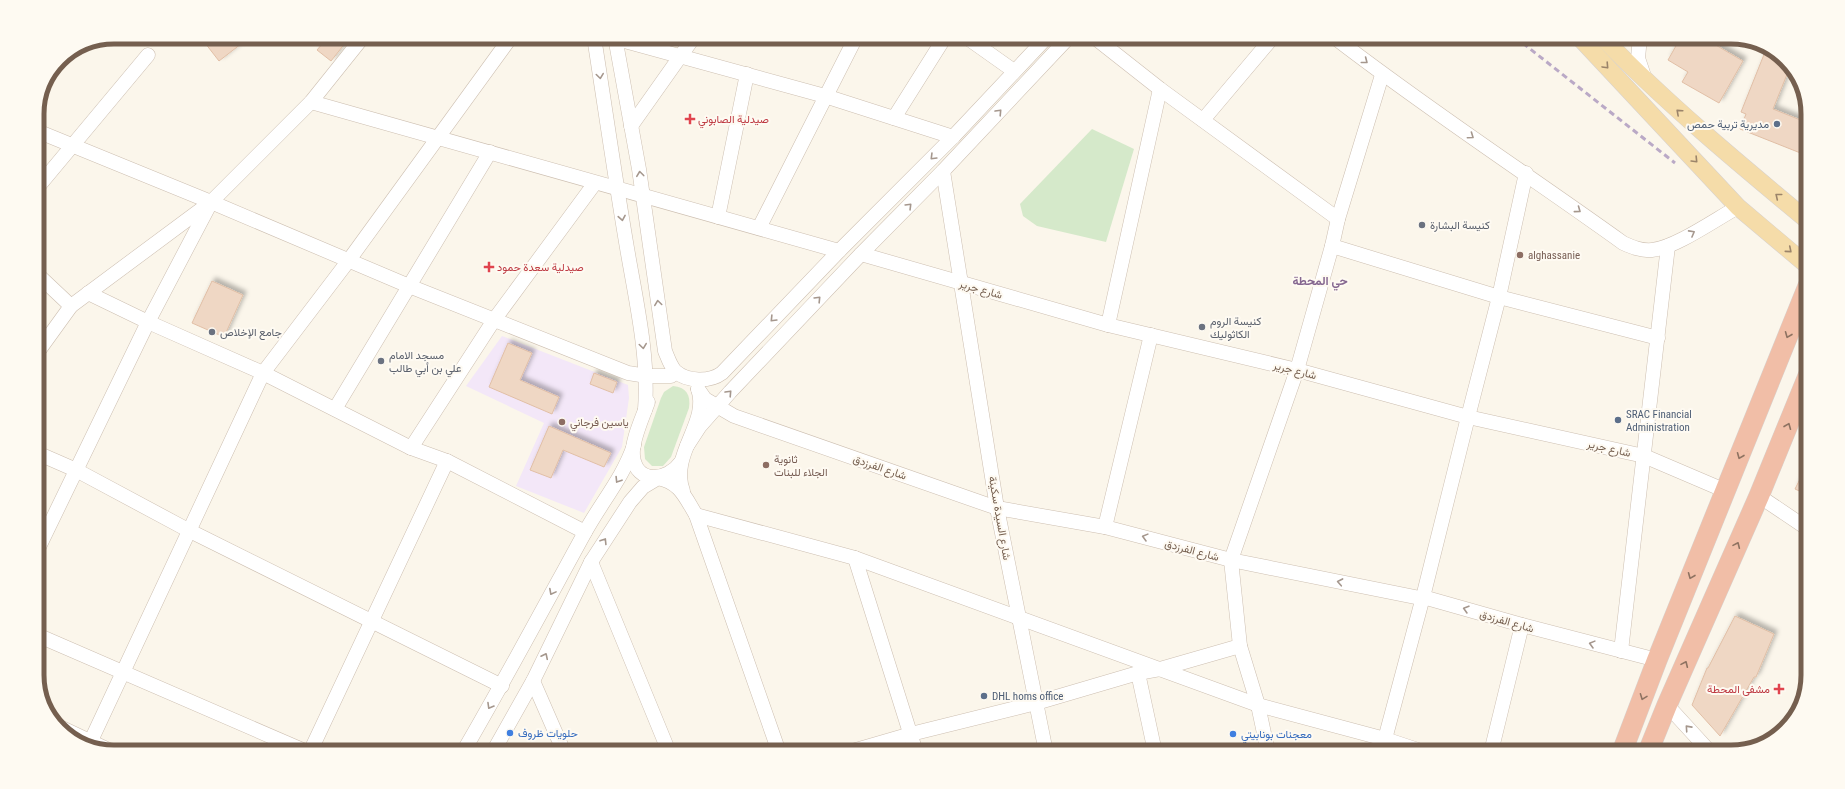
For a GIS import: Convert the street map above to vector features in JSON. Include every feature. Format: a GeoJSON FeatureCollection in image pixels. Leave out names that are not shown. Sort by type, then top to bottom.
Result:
{"type":"FeatureCollection","features":[{"type":"Feature","properties":{"kind":"highway"},"geometry":{"type":"LineString","coordinates":[[1625,745],[1656,660],[1801,304]]}},
{"type":"Feature","properties":{"kind":"highway"},"geometry":{"type":"LineString","coordinates":[[1651,745],[1759,496],[1801,393]]}},
{"type":"Feature","properties":{"kind":"main road"},"geometry":{"type":"LineString","coordinates":[[1586,44],[1738,207],[1801,260]]}},
{"type":"Feature","properties":{"kind":"main road"},"geometry":{"type":"LineString","coordinates":[[1609,44],[1645,82],[1730,157],[1801,215]]}},
{"type":"Feature","properties":{"kind":"street"},"geometry":{"type":"LineString","coordinates":[[44,343],[71,306],[211,202],[311,102],[357,44]]}},
{"type":"Feature","properties":{"kind":"street"},"geometry":{"type":"LineString","coordinates":[[90,741],[188,530],[263,373],[349,260],[506,44]]}},
{"type":"Feature","properties":{"kind":"street"},"geometry":{"type":"LineString","coordinates":[[595,44],[647,376],[646,406]]}},
{"type":"Feature","properties":{"kind":"street","name":"شارع الفرزدق"},"geometry":{"type":"LineString","coordinates":[[615,44],[632,126],[665,351],[670,364],[676,371],[677,376],[692,382],[705,399],[716,407],[734,416],[997,508],[1105,527],[1231,560],[1422,597],[1621,652],[1656,660]]}},
{"type":"Feature","properties":{"kind":"street"},"geometry":{"type":"LineString","coordinates":[[636,44],[826,96],[953,137]]}},
{"type":"Feature","properties":{"kind":"street"},"geometry":{"type":"LineString","coordinates":[[632,126],[689,44]]}},
{"type":"Feature","properties":{"kind":"street"},"geometry":{"type":"LineString","coordinates":[[759,228],[852,44]]}},
{"type":"Feature","properties":{"kind":"street"},"geometry":{"type":"LineString","coordinates":[[894,118],[941,44]]}},
{"type":"Feature","properties":{"kind":"street"},"geometry":{"type":"LineString","coordinates":[[976,44],[1014,71]]}},
{"type":"Feature","properties":{"kind":"street"},"geometry":{"type":"LineString","coordinates":[[44,134],[211,202],[408,286],[628,373],[647,376],[677,376],[706,379],[715,378],[722,373],[839,251],[953,137],[1040,44]]}},
{"type":"Feature","properties":{"kind":"street"},"geometry":{"type":"LineString","coordinates":[[687,446],[700,426],[716,407],[861,254],[943,171],[1062,44]]}},
{"type":"Feature","properties":{"kind":"street"},"geometry":{"type":"LineString","coordinates":[[1103,44],[1160,89],[1338,219]]}},
{"type":"Feature","properties":{"kind":"street"},"geometry":{"type":"LineString","coordinates":[[1203,120],[1267,44]]}},
{"type":"Feature","properties":{"kind":"street"},"geometry":{"type":"LineString","coordinates":[[1343,44],[1382,75],[1622,242],[1636,249],[1652,250],[1668,246],[1738,207]]}},
{"type":"Feature","properties":{"kind":"street"},"geometry":{"type":"LineString","coordinates":[[1639,44],[1638,58],[1645,82]]}},
{"type":"Feature","properties":{"kind":"street"},"geometry":{"type":"LineString","coordinates":[[44,180],[148,55]]}},
{"type":"Feature","properties":{"kind":"street"},"geometry":{"type":"LineString","coordinates":[[718,217],[747,74]]}},
{"type":"Feature","properties":{"kind":"street"},"geometry":{"type":"LineString","coordinates":[[1267,745],[1258,704],[1240,646],[1231,560],[1297,370],[1332,246],[1338,219],[1382,75]]}},
{"type":"Feature","properties":{"kind":"street"},"geometry":{"type":"LineString","coordinates":[[1108,325],[1160,89]]}},
{"type":"Feature","properties":{"kind":"street"},"geometry":{"type":"LineString","coordinates":[[311,102],[839,251]]}},
{"type":"Feature","properties":{"kind":"street"},"geometry":{"type":"LineString","coordinates":[[335,409],[490,152]]}},
{"type":"Feature","properties":{"kind":"street","name":"شارع السيدة سكينة"},"geometry":{"type":"LineString","coordinates":[[943,171],[997,508],[1045,745]]}},
{"type":"Feature","properties":{"kind":"street"},"geometry":{"type":"LineString","coordinates":[[1385,738],[1499,297],[1526,174]]}},
{"type":"Feature","properties":{"kind":"street"},"geometry":{"type":"LineString","coordinates":[[411,448],[494,320],[595,183]]}},
{"type":"Feature","properties":{"kind":"street"},"geometry":{"type":"LineString","coordinates":[[44,536],[148,322],[211,202]]}},
{"type":"Feature","properties":{"kind":"street"},"geometry":{"type":"LineString","coordinates":[[1332,246],[1499,297],[1658,338]]}},
{"type":"Feature","properties":{"kind":"street"},"geometry":{"type":"LineString","coordinates":[[1621,652],[1668,246]]}},
{"type":"Feature","properties":{"kind":"street","name":"شارع جرير"},"geometry":{"type":"LineString","coordinates":[[861,254],[1108,325],[1297,370],[1468,417],[1644,456],[1726,491]]}},
{"type":"Feature","properties":{"kind":"street"},"geometry":{"type":"LineString","coordinates":[[44,281],[71,306]]}},
{"type":"Feature","properties":{"kind":"street"},"geometry":{"type":"LineString","coordinates":[[88,293],[148,322],[263,373],[411,448],[447,461],[585,532]]}},
{"type":"Feature","properties":{"kind":"street"},"geometry":{"type":"LineString","coordinates":[[1105,527],[1151,335]]}},
{"type":"Feature","properties":{"kind":"street"},"geometry":{"type":"LineString","coordinates":[[628,373],[642,386],[646,406]]}},
{"type":"Feature","properties":{"kind":"street"},"geometry":{"type":"LineString","coordinates":[[467,745],[502,686],[585,532],[622,475],[634,445],[646,406],[656,386],[663,379],[677,376]]}},
{"type":"Feature","properties":{"kind":"street"},"geometry":{"type":"LineString","coordinates":[[684,495],[679,475],[681,462],[700,410],[701,400],[698,389]]}},
{"type":"Feature","properties":{"kind":"street"},"geometry":{"type":"LineString","coordinates":[[700,426],[709,419],[721,415],[734,416]]}},
{"type":"Feature","properties":{"kind":"street"},"geometry":{"type":"LineString","coordinates":[[634,445],[633,455],[635,464],[640,471],[648,476],[674,483],[684,495],[696,515],[777,745]]}},
{"type":"Feature","properties":{"kind":"street"},"geometry":{"type":"LineString","coordinates":[[44,456],[76,470],[188,530],[502,686]]}},
{"type":"Feature","properties":{"kind":"street"},"geometry":{"type":"LineString","coordinates":[[311,745],[447,461]]}},
{"type":"Feature","properties":{"kind":"street"},"geometry":{"type":"LineString","coordinates":[[497,745],[533,681],[591,562],[611,529],[630,502],[643,487],[658,478],[667,476],[675,470],[681,462]]}},
{"type":"Feature","properties":{"kind":"street"},"geometry":{"type":"LineString","coordinates":[[1759,496],[1801,524]]}},
{"type":"Feature","properties":{"kind":"street"},"geometry":{"type":"LineString","coordinates":[[696,515],[855,558],[1258,704],[1385,738],[1404,745]]}},
{"type":"Feature","properties":{"kind":"street"},"geometry":{"type":"LineString","coordinates":[[855,558],[914,745]]}},
{"type":"Feature","properties":{"kind":"street"},"geometry":{"type":"LineString","coordinates":[[591,562],[666,745]]}},
{"type":"Feature","properties":{"kind":"street"},"geometry":{"type":"LineString","coordinates":[[1493,745],[1522,625]]}},
{"type":"Feature","properties":{"kind":"street"},"geometry":{"type":"LineString","coordinates":[[44,638],[292,745]]}},
{"type":"Feature","properties":{"kind":"street"},"geometry":{"type":"LineString","coordinates":[[873,745],[1036,703],[1138,673],[1160,669],[1240,646]]}},
{"type":"Feature","properties":{"kind":"street"},"geometry":{"type":"LineString","coordinates":[[1138,673],[1153,745]]}},
{"type":"Feature","properties":{"kind":"street"},"geometry":{"type":"LineString","coordinates":[[533,681],[561,745]]}},
{"type":"Feature","properties":{"kind":"street"},"geometry":{"type":"LineString","coordinates":[[1667,705],[1704,745]]}},
{"type":"Feature","properties":{"kind":"shaded area"},"geometry":{"type":"Polygon","coordinates":[[[502,336],[628,385],[629,398],[622,447],[584,513],[516,486],[544,423],[466,386],[502,336]]]}},
{"type":"Feature","properties":{"kind":"green space"},"geometry":{"type":"Polygon","coordinates":[[[1092,129],[1134,149],[1106,242],[1037,226],[1023,216],[1020,204],[1092,129]]]}},
{"type":"Feature","properties":{"kind":"green space"},"geometry":{"type":"Polygon","coordinates":[[[673,386],[681,388],[687,392],[689,408],[671,457],[663,466],[652,466],[645,459],[644,447],[661,398],[664,392],[673,386]]]}},
{"type":"Feature","properties":{"kind":"building"},"geometry":{"type":"Polygon","coordinates":[[[206,44],[241,44],[219,61],[206,44]]]}},
{"type":"Feature","properties":{"kind":"building"},"geometry":{"type":"Polygon","coordinates":[[[322,44],[344,44],[331,61],[317,50],[322,44]]]}},
{"type":"Feature","properties":{"kind":"building"},"geometry":{"type":"Polygon","coordinates":[[[1677,44],[1714,44],[1743,61],[1719,103],[1682,82],[1688,72],[1668,60],[1677,44]]]}},
{"type":"Feature","properties":{"kind":"building"},"geometry":{"type":"Polygon","coordinates":[[[1765,52],[1774,58],[1788,73],[1773,109],[1801,120],[1801,153],[1740,129],[1746,114],[1741,112],[1765,52]]]}},
{"type":"Feature","properties":{"kind":"building"},"geometry":{"type":"Polygon","coordinates":[[[212,281],[243,295],[224,337],[192,323],[212,281]]]}},
{"type":"Feature","properties":{"kind":"building"},"geometry":{"type":"Polygon","coordinates":[[[508,343],[532,353],[520,380],[559,397],[552,414],[489,387],[508,343]]]}},
{"type":"Feature","properties":{"kind":"building"},"geometry":{"type":"Polygon","coordinates":[[[594,373],[617,382],[613,393],[590,384],[594,373]]]}},
{"type":"Feature","properties":{"kind":"building"},"geometry":{"type":"Polygon","coordinates":[[[549,426],[611,453],[604,467],[563,450],[551,478],[530,470],[549,426]]]}},
{"type":"Feature","properties":{"kind":"building"},"geometry":{"type":"Polygon","coordinates":[[[1801,477],[1801,492],[1795,489],[1801,477]]]}},
{"type":"Feature","properties":{"kind":"building"},"geometry":{"type":"Polygon","coordinates":[[[1735,616],[1774,634],[1756,677],[1754,677],[1720,736],[1692,705],[1707,668],[1735,616]]]}},
{"type":"Feature","properties":{"kind":"railway"},"geometry":{"type":"LineString","coordinates":[[1524,44],[1675,163]]}},
{"type":"Feature","properties":{"kind":"place","name":"صيدلية الصابوني"},"geometry":{"type":"Point","coordinates":[690,119]}},
{"type":"Feature","properties":{"kind":"place","name":"مديرية تربية حمص"},"geometry":{"type":"Point","coordinates":[1777,124]}},
{"type":"Feature","properties":{"kind":"place","name":"كنيسة البشارة"},"geometry":{"type":"Point","coordinates":[1422,225]}},
{"type":"Feature","properties":{"kind":"place","name":"alghassanie"},"geometry":{"type":"Point","coordinates":[1520,255]}},
{"type":"Feature","properties":{"kind":"place","name":"صيدلية سعدة حمود"},"geometry":{"type":"Point","coordinates":[489,267]}},
{"type":"Feature","properties":{"kind":"place","name":"كنيسة الروم الكاثوليك"},"geometry":{"type":"Point","coordinates":[1202,327]}},
{"type":"Feature","properties":{"kind":"place","name":"جامع الإخلاص"},"geometry":{"type":"Point","coordinates":[212,332]}},
{"type":"Feature","properties":{"kind":"place","name":"مسجد الامام علي بن أبي طالب"},"geometry":{"type":"Point","coordinates":[381,361]}},
{"type":"Feature","properties":{"kind":"place","name":"SRAC Financial Administration"},"geometry":{"type":"Point","coordinates":[1618,420]}},
{"type":"Feature","properties":{"kind":"place","name":"ياسين فرجاني"},"geometry":{"type":"Point","coordinates":[562,422]}},
{"type":"Feature","properties":{"kind":"place","name":"ثانوية الجلاء للبنات"},"geometry":{"type":"Point","coordinates":[766,465]}},
{"type":"Feature","properties":{"kind":"place","name":"مشفى المحطة"},"geometry":{"type":"Point","coordinates":[1779,689]}},
{"type":"Feature","properties":{"kind":"place","name":"DHL homs office"},"geometry":{"type":"Point","coordinates":[984,696]}},
{"type":"Feature","properties":{"kind":"place","name":"حلويات ظروف"},"geometry":{"type":"Point","coordinates":[510,733]}},
{"type":"Feature","properties":{"kind":"place","name":"معجنات بونابيتي"},"geometry":{"type":"Point","coordinates":[1233,734]}},
{"type":"Feature","properties":{"kind":"district","name":"حي المحطة"},"geometry":{"type":"Point","coordinates":[1320,281]}}]}
